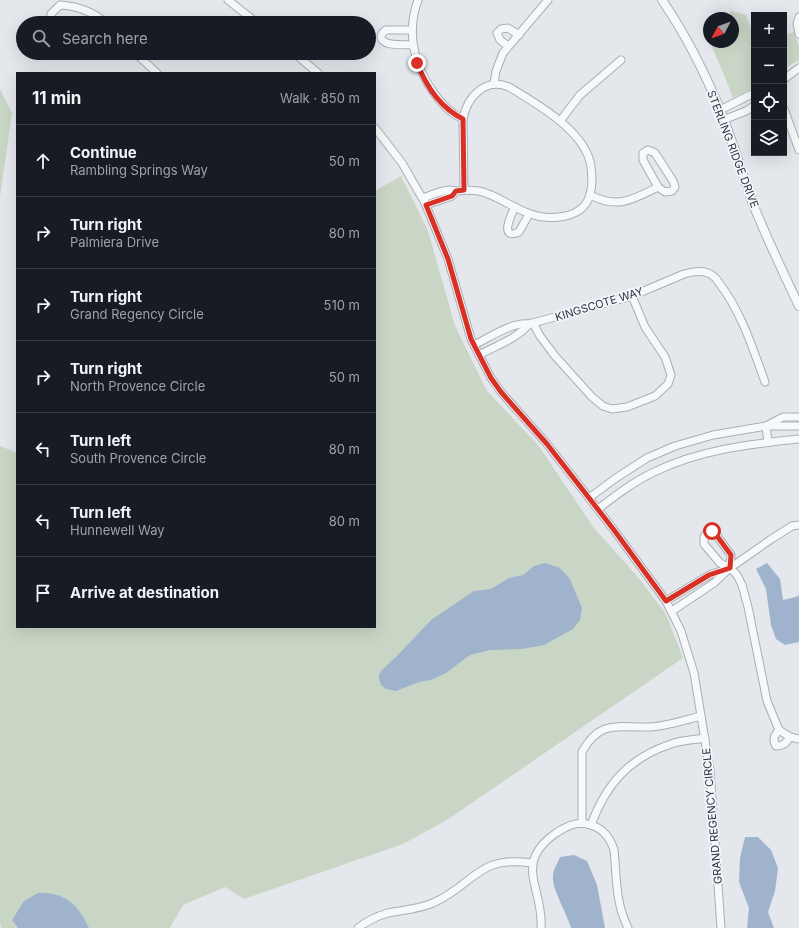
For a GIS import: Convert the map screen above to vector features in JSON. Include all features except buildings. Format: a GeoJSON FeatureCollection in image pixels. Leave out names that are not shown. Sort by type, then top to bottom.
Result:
{"type":"FeatureCollection","features":[{"type":"Feature","properties":{"kind":"street"},"geometry":{"type":"LineString","coordinates":[[228,0],[248,16]]}},
{"type":"Feature","properties":{"kind":"street"},"geometry":{"type":"LineString","coordinates":[[418,0],[412,30],[413,45],[417,63],[426,81],[448,110],[463,119]]}},
{"type":"Feature","properties":{"kind":"street"},"geometry":{"type":"LineString","coordinates":[[494,84],[498,63],[508,46],[548,0]]}},
{"type":"Feature","properties":{"kind":"street","name":"STERLING RIDGE DRIVE"},"geometry":{"type":"LineString","coordinates":[[662,0],[694,54],[720,110],[756,210],[774,254],[798,304]]}},
{"type":"Feature","properties":{"kind":"street"},"geometry":{"type":"LineString","coordinates":[[51,16],[51,14],[60,5],[75,6],[97,16]]}},
{"type":"Feature","properties":{"kind":"street"},"geometry":{"type":"LineString","coordinates":[[799,17],[797,24],[799,34]]}},
{"type":"Feature","properties":{"kind":"street"},"geometry":{"type":"LineString","coordinates":[[508,46],[500,40],[497,33],[501,29],[508,28],[519,35]]}},
{"type":"Feature","properties":{"kind":"street"},"geometry":{"type":"LineString","coordinates":[[412,30],[386,30],[381,36],[382,41],[386,44],[413,45]]}},
{"type":"Feature","properties":{"kind":"street"},"geometry":{"type":"LineString","coordinates":[[143,60],[156,72]]}},
{"type":"Feature","properties":{"kind":"street"},"geometry":{"type":"LineString","coordinates":[[302,60],[317,72]]}},
{"type":"Feature","properties":{"kind":"street"},"geometry":{"type":"LineString","coordinates":[[560,121],[580,95],[621,60]]}},
{"type":"Feature","properties":{"kind":"street"},"geometry":{"type":"LineString","coordinates":[[787,77],[799,68]]}},
{"type":"Feature","properties":{"kind":"street"},"geometry":{"type":"LineString","coordinates":[[424,202],[442,192],[450,190],[464,190],[487,193],[529,214],[557,218],[565,217],[581,208],[590,195],[592,177],[588,156],[578,138],[560,121],[509,87],[502,84],[494,84],[486,86],[473,96],[465,109],[463,119],[464,190]]}},
{"type":"Feature","properties":{"kind":"street"},"geometry":{"type":"LineString","coordinates":[[720,110],[751,94]]}},
{"type":"Feature","properties":{"kind":"street"},"geometry":{"type":"LineString","coordinates":[[724,120],[751,108]]}},
{"type":"Feature","properties":{"kind":"street"},"geometry":{"type":"LineString","coordinates":[[787,117],[799,150]]}},
{"type":"Feature","properties":{"kind":"street","name":"GRAND REGENCY CIRCLE"},"geometry":{"type":"LineString","coordinates":[[376,129],[402,163],[424,202],[448,259],[462,310],[474,345],[491,378],[501,392],[547,444],[598,509],[666,601],[681,631],[694,673],[710,772],[721,928]]}},
{"type":"Feature","properties":{"kind":"street"},"geometry":{"type":"LineString","coordinates":[[648,150],[655,153],[673,180],[675,187],[672,191],[665,192],[658,187],[643,160],[643,153],[648,150]]}},
{"type":"Feature","properties":{"kind":"street"},"geometry":{"type":"LineString","coordinates":[[590,195],[602,201],[618,202],[634,198],[658,187]]}},
{"type":"Feature","properties":{"kind":"street"},"geometry":{"type":"LineString","coordinates":[[515,207],[507,225],[510,232],[519,232],[529,214]]}},
{"type":"Feature","properties":{"kind":"street","name":"KINGSCOTE WAY"},"geometry":{"type":"LineString","coordinates":[[474,345],[514,326],[531,324],[632,296],[692,271],[702,271],[714,276],[724,289],[753,349],[765,382]]}},
{"type":"Feature","properties":{"kind":"street"},"geometry":{"type":"LineString","coordinates":[[531,324],[550,350],[592,397],[603,406],[612,409],[627,407],[655,396],[668,384],[671,375],[665,357],[646,327],[632,296]]}},
{"type":"Feature","properties":{"kind":"street","name":"KINGSCOTE WAY"},"geometry":{"type":"LineString","coordinates":[[478,355],[513,338],[531,324]]}},
{"type":"Feature","properties":{"kind":"street"},"geometry":{"type":"LineString","coordinates":[[766,426],[783,417],[799,418]]}},
{"type":"Feature","properties":{"kind":"street"},"geometry":{"type":"LineString","coordinates":[[766,426],[768,442]]}},
{"type":"Feature","properties":{"kind":"street"},"geometry":{"type":"LineString","coordinates":[[589,498],[647,458],[675,446],[713,435],[766,426],[799,426]]}},
{"type":"Feature","properties":{"kind":"street"},"geometry":{"type":"LineString","coordinates":[[598,509],[625,489],[652,473],[680,460],[716,450],[799,439]]}},
{"type":"Feature","properties":{"kind":"street"},"geometry":{"type":"LineString","coordinates":[[672,611],[714,583],[730,568],[770,540],[792,526],[799,525]]}},
{"type":"Feature","properties":{"kind":"street"},"geometry":{"type":"LineString","coordinates":[[730,568],[731,555],[712,531],[707,532],[704,537],[704,544],[720,563],[730,568],[737,575],[742,585],[768,701],[779,730],[790,737],[799,739]]}},
{"type":"Feature","properties":{"kind":"street"},"geometry":{"type":"LineString","coordinates":[[666,601],[709,575],[730,568]]}},
{"type":"Feature","properties":{"kind":"street"},"geometry":{"type":"LineString","coordinates":[[582,823],[582,752],[587,742],[606,728],[620,726],[650,727],[701,716]]}},
{"type":"Feature","properties":{"kind":"street"},"geometry":{"type":"LineString","coordinates":[[779,730],[774,737],[776,746],[786,744],[790,737]]}},
{"type":"Feature","properties":{"kind":"street"},"geometry":{"type":"LineString","coordinates":[[591,825],[597,809],[610,787],[625,769],[640,759],[672,744],[705,738]]}},
{"type":"Feature","properties":{"kind":"street"},"geometry":{"type":"LineString","coordinates":[[541,928],[541,914],[532,863],[540,848],[553,835],[570,826],[582,823],[591,825],[603,831],[612,843],[617,875],[619,904],[628,928]]}},
{"type":"Feature","properties":{"kind":"street"},"geometry":{"type":"LineString","coordinates":[[358,928],[378,916],[432,903],[447,895],[478,872],[493,864],[509,861],[532,863]]}},
{"type":"Feature","properties":{"kind":"green space"},"geometry":{"type":"Polygon","coordinates":[[[739,13],[746,15],[751,29],[751,89],[733,98],[712,48],[739,48],[739,13]]]}},
{"type":"Feature","properties":{"kind":"green space"},"geometry":{"type":"Polygon","coordinates":[[[794,32],[799,46],[799,60],[787,67],[787,48],[787,34],[794,32]]]}},
{"type":"Feature","properties":{"kind":"green space"},"geometry":{"type":"Polygon","coordinates":[[[0,89],[12,113],[0,197],[0,89]]]}},
{"type":"Feature","properties":{"kind":"green space"},"geometry":{"type":"Polygon","coordinates":[[[401,176],[428,231],[455,326],[487,391],[538,445],[594,528],[637,576],[666,614],[683,658],[447,820],[403,844],[244,899],[225,887],[183,905],[170,928],[1,928],[0,446],[16,453],[16,628],[376,628],[376,190],[401,176]]]}},
{"type":"Feature","properties":{"kind":"water"},"geometry":{"type":"Polygon","coordinates":[[[545,563],[560,568],[570,579],[582,608],[580,620],[573,629],[544,645],[522,649],[490,650],[470,655],[446,673],[431,680],[419,682],[396,691],[386,689],[381,685],[379,674],[431,620],[474,591],[491,589],[509,578],[523,575],[534,566],[545,563]]]}},
{"type":"Feature","properties":{"kind":"water"},"geometry":{"type":"Polygon","coordinates":[[[767,563],[780,579],[783,600],[799,595],[799,642],[785,645],[776,639],[771,625],[766,589],[756,569],[767,563]]]}},
{"type":"Feature","properties":{"kind":"water"},"geometry":{"type":"Polygon","coordinates":[[[745,837],[758,837],[771,850],[778,868],[775,891],[768,912],[774,928],[747,928],[749,908],[739,882],[740,858],[745,837]]]}},
{"type":"Feature","properties":{"kind":"water"},"geometry":{"type":"Polygon","coordinates":[[[574,855],[587,861],[597,885],[605,928],[571,928],[554,887],[553,873],[560,857],[574,855]]]}},
{"type":"Feature","properties":{"kind":"water"},"geometry":{"type":"Polygon","coordinates":[[[38,893],[56,895],[70,902],[80,913],[89,928],[18,928],[12,920],[24,901],[38,893]]]}},
{"type":"Feature","properties":{"kind":"route"},"geometry":{"type":"LineString","coordinates":[[417,63],[420,72],[440,102],[453,114],[463,119],[464,190],[456,191],[452,196],[426,205],[448,259],[471,339],[491,378],[501,392],[547,444],[614,530],[666,601],[709,575],[730,568],[731,555],[712,531]]}}]}
